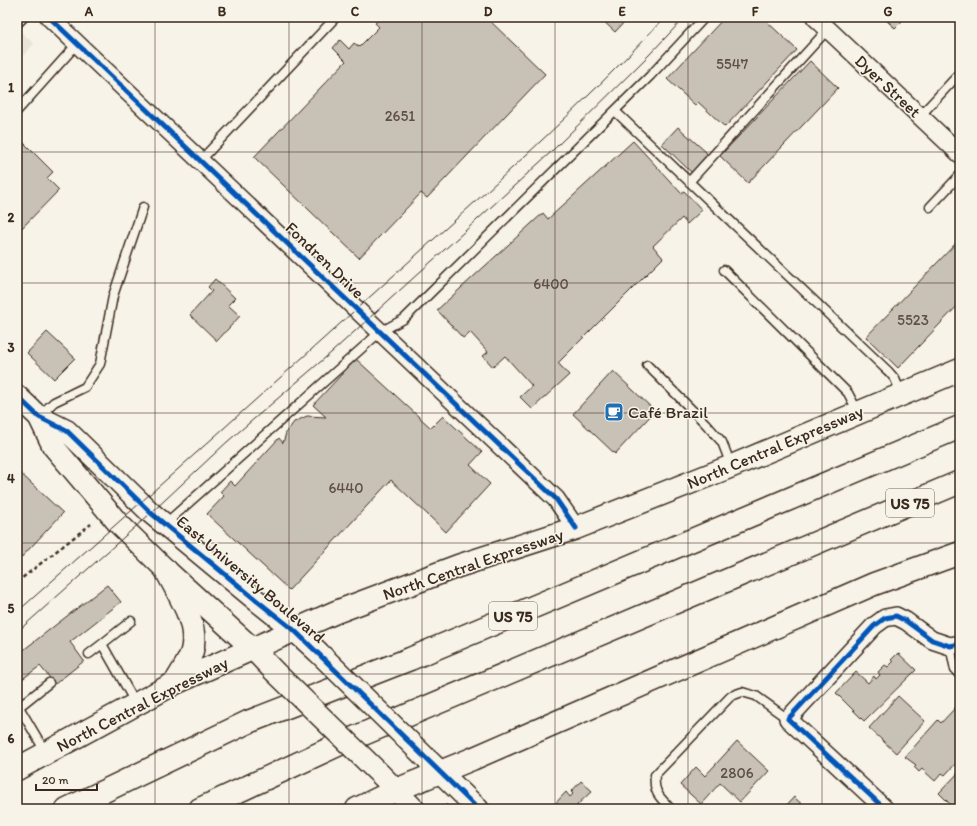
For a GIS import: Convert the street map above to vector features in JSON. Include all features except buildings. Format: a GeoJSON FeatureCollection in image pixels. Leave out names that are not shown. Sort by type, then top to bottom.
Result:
{"type":"FeatureCollection","features":[{"type":"Feature","properties":{"kind":"main road","name":"North Central Expressway"},"geometry":{"type":"LineString","coordinates":[[17,769],[175,683],[336,612],[419,580],[576,528],[732,466],[960,370]]}},
{"type":"Feature","properties":{"kind":"main road","name":"US 75"},"geometry":{"type":"LineString","coordinates":[[67,809],[248,722],[410,659],[960,427]]}},
{"type":"Feature","properties":{"kind":"main road","name":"US 75"},"geometry":{"type":"LineString","coordinates":[[201,809],[364,734],[960,482]]}},
{"type":"Feature","properties":{"kind":"main road"},"geometry":{"type":"LineString","coordinates":[[357,809],[389,783],[441,772],[874,584],[960,553]]}},
{"type":"Feature","properties":{"kind":"main road"},"geometry":{"type":"LineString","coordinates":[[166,570],[190,618],[193,640],[192,651],[185,667],[175,683]]}},
{"type":"Feature","properties":{"kind":"street","name":"Fondren Drive"},"geometry":{"type":"LineString","coordinates":[[49,17],[556,499],[576,528]]}},
{"type":"Feature","properties":{"kind":"street","name":"Dyer Street"},"geometry":{"type":"LineString","coordinates":[[815,17],[960,154]]}},
{"type":"Feature","properties":{"kind":"street","name":"East University Boulevard"},"geometry":{"type":"LineString","coordinates":[[17,396],[39,416],[68,431],[151,513],[295,630],[478,809]]}},
{"type":"Feature","properties":{"kind":"street","name":"East University Boulevard"},"geometry":{"type":"LineString","coordinates":[[39,416],[53,446],[118,523],[166,570],[253,649],[414,809]]}},
{"type":"Feature","properties":{"kind":"street"},"geometry":{"type":"LineString","coordinates":[[885,809],[788,719],[874,626],[885,618],[896,616],[906,621],[932,640],[955,645]]}},
{"type":"Feature","properties":{"kind":"lane"},"geometry":{"type":"LineString","coordinates":[[17,24],[24,17]]}},
{"type":"Feature","properties":{"kind":"lane"},"geometry":{"type":"LineString","coordinates":[[200,161],[336,17]]}},
{"type":"Feature","properties":{"kind":"lane"},"geometry":{"type":"LineString","coordinates":[[165,525],[380,332],[404,319],[650,76],[705,17]]}},
{"type":"Feature","properties":{"kind":"lane"},"geometry":{"type":"LineString","coordinates":[[690,182],[828,29]]}},
{"type":"Feature","properties":{"kind":"lane"},"geometry":{"type":"LineString","coordinates":[[17,111],[77,44]]}},
{"type":"Feature","properties":{"kind":"lane"},"geometry":{"type":"LineString","coordinates":[[920,116],[960,74]]}},
{"type":"Feature","properties":{"kind":"lane"},"geometry":{"type":"LineString","coordinates":[[615,111],[890,372],[902,394]]}},
{"type":"Feature","properties":{"kind":"lane"},"geometry":{"type":"LineString","coordinates":[[930,207],[960,175]]}},
{"type":"Feature","properties":{"kind":"lane"},"geometry":{"type":"LineString","coordinates":[[39,416],[54,402],[85,387],[100,364],[113,296],[143,207]]}},
{"type":"Feature","properties":{"kind":"lane"},"geometry":{"type":"LineString","coordinates":[[724,270],[848,393],[859,413]]}},
{"type":"Feature","properties":{"kind":"lane"},"geometry":{"type":"LineString","coordinates":[[647,365],[722,442],[732,466]]}},
{"type":"Feature","properties":{"kind":"lane"},"geometry":{"type":"LineString","coordinates":[[89,654],[131,621]]}},
{"type":"Feature","properties":{"kind":"lane"},"geometry":{"type":"LineString","coordinates":[[102,644],[136,704]]}},
{"type":"Feature","properties":{"kind":"lane"},"geometry":{"type":"LineString","coordinates":[[955,645],[955,670],[960,675]]}},
{"type":"Feature","properties":{"kind":"lane"},"geometry":{"type":"LineString","coordinates":[[46,753],[19,707],[49,683]]}},
{"type":"Feature","properties":{"kind":"lane"},"geometry":{"type":"LineString","coordinates":[[671,809],[660,798],[654,786],[655,775],[731,696],[742,692],[756,696],[788,719]]}},
{"type":"Feature","properties":{"kind":"path"},"geometry":{"type":"LineString","coordinates":[[17,582],[95,521]]}},
{"type":"Feature","properties":{"kind":"shaded area"},"geometry":{"type":"Polygon","coordinates":[[[17,28],[34,44],[17,62],[17,28]]]}},
{"type":"Feature","properties":{"kind":"tram line"},"geometry":{"type":"LineString","coordinates":[[17,612],[498,181],[600,84],[665,17]]}},
{"type":"Feature","properties":{"kind":"tram line"},"geometry":{"type":"LineString","coordinates":[[17,632],[151,513],[227,442],[332,352],[551,152],[649,55],[685,17]]}},
{"type":"Feature","properties":{"kind":"cycle path"},"geometry":{"type":"LineString","coordinates":[[49,17],[556,499],[576,528]]}},
{"type":"Feature","properties":{"kind":"cycle path"},"geometry":{"type":"LineString","coordinates":[[17,396],[39,417],[67,431],[151,513],[295,631],[478,809]]}},
{"type":"Feature","properties":{"kind":"cycle path"},"geometry":{"type":"LineString","coordinates":[[885,809],[788,719],[874,626],[885,618],[896,616],[906,621],[932,640],[950,646],[960,644]]}},
{"type":"Feature","properties":{"kind":"place","name":"Café Brazil"},"geometry":{"type":"Point","coordinates":[614,412]}}]}
